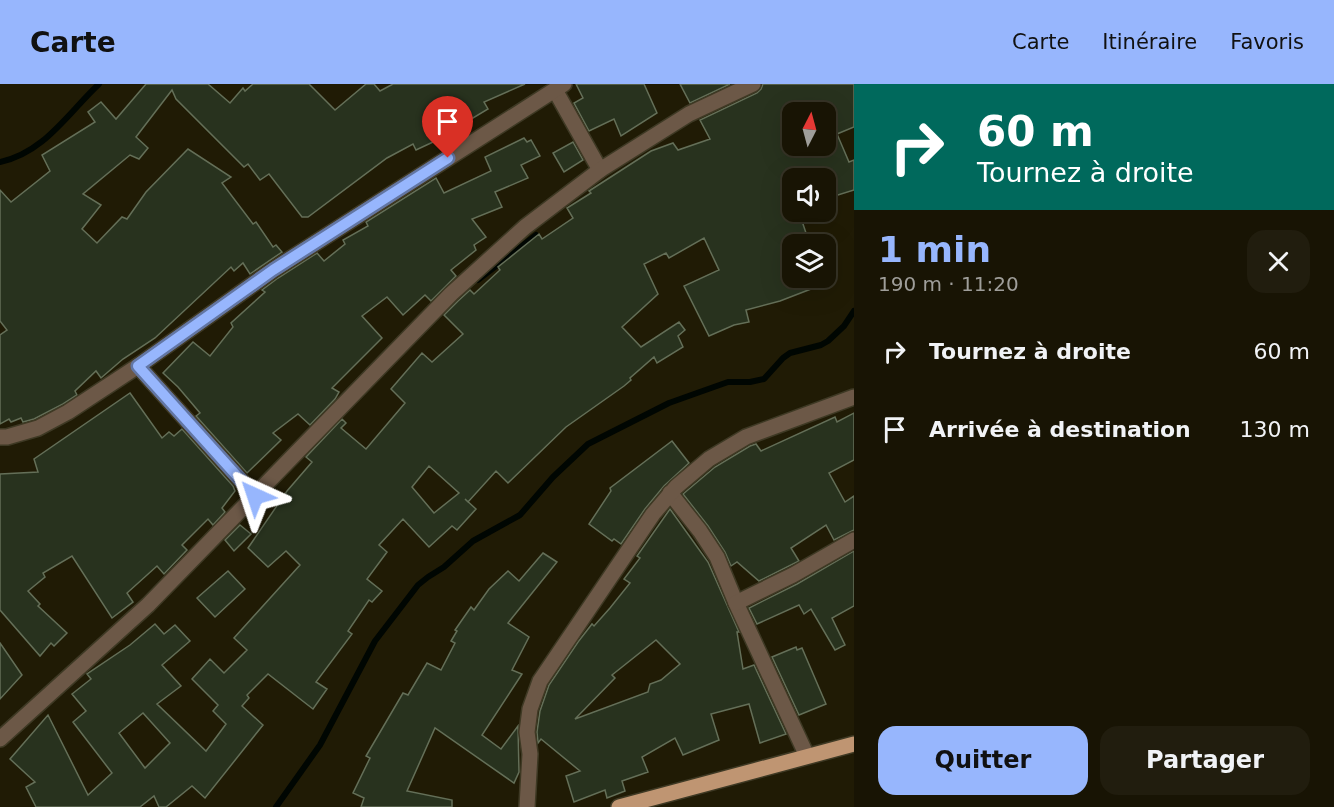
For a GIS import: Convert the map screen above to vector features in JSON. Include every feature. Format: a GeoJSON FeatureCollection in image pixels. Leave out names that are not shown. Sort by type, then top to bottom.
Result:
{"type":"FeatureCollection","features":[{"type":"Feature","properties":{"kind":"main road"},"geometry":{"type":"LineString","coordinates":[[619,807],[854,744]]}},
{"type":"Feature","properties":{"kind":"street"},"geometry":{"type":"LineString","coordinates":[[0,739],[148,605],[451,294],[525,227],[600,170],[689,114],[753,84]]}},
{"type":"Feature","properties":{"kind":"street"},"geometry":{"type":"LineString","coordinates":[[0,437],[38,428],[68,412],[138,366],[273,270],[559,87],[600,170]]}},
{"type":"Feature","properties":{"kind":"street"},"geometry":{"type":"LineString","coordinates":[[138,366],[255,496]]}},
{"type":"Feature","properties":{"kind":"street"},"geometry":{"type":"LineString","coordinates":[[527,807],[530,754],[527,732],[530,709],[540,681],[652,514],[670,493],[709,459],[746,437],[854,397]]}},
{"type":"Feature","properties":{"kind":"street"},"geometry":{"type":"LineString","coordinates":[[670,493],[717,557],[807,756]]}},
{"type":"Feature","properties":{"kind":"street"},"geometry":{"type":"LineString","coordinates":[[736,603],[794,575],[854,540]]}},
{"type":"Feature","properties":{"kind":"building"},"geometry":{"type":"Polygon","coordinates":[[[146,84],[208,84],[230,103],[243,88],[245,91],[253,84],[309,84],[335,110],[366,84],[374,84],[380,91],[393,84],[525,84],[484,102],[488,109],[433,142],[416,150],[413,144],[387,158],[308,217],[302,217],[269,174],[260,180],[248,164],[244,167],[176,99],[172,90],[136,137],[148,148],[139,159],[130,155],[83,194],[101,205],[82,229],[97,243],[122,217],[127,219],[146,192],[188,149],[231,177],[222,183],[253,224],[256,222],[273,247],[276,245],[282,252],[250,274],[243,263],[234,271],[231,267],[155,338],[123,359],[101,378],[96,371],[75,391],[77,395],[63,404],[34,419],[23,422],[21,418],[11,422],[9,419],[0,424],[0,335],[7,330],[0,321],[0,190],[11,202],[50,171],[42,155],[95,122],[88,112],[101,102],[116,119],[146,84]]]}},
{"type":"Feature","properties":{"kind":"building"},"geometry":{"type":"Polygon","coordinates":[[[576,84],[644,84],[657,113],[621,136],[614,119],[589,131],[574,103],[583,98],[576,84]]]}},
{"type":"Feature","properties":{"kind":"building"},"geometry":{"type":"Polygon","coordinates":[[[680,84],[730,84],[690,103],[680,84]]]}},
{"type":"Feature","properties":{"kind":"building"},"geometry":{"type":"Polygon","coordinates":[[[763,84],[854,84],[854,127],[837,134],[849,162],[854,160],[854,190],[836,196],[836,168],[782,168],[782,222],[802,222],[806,234],[782,234],[782,288],[811,289],[780,301],[746,310],[749,322],[734,325],[709,336],[684,286],[719,270],[704,238],[669,258],[666,253],[644,264],[658,294],[622,327],[641,347],[679,322],[685,330],[678,336],[683,347],[657,363],[654,357],[624,386],[566,427],[508,483],[496,471],[468,502],[476,509],[457,530],[452,526],[429,547],[403,519],[379,545],[387,552],[367,579],[382,591],[372,602],[369,600],[348,631],[352,634],[316,682],[327,689],[313,709],[268,674],[247,695],[249,698],[242,706],[263,725],[205,798],[192,786],[166,807],[159,807],[154,796],[140,807],[36,807],[26,787],[35,782],[10,759],[48,715],[88,795],[112,773],[73,722],[86,711],[72,694],[91,679],[87,674],[130,645],[155,624],[164,634],[175,625],[190,641],[162,665],[181,686],[157,704],[206,751],[226,724],[213,711],[218,705],[192,679],[210,659],[224,673],[247,650],[234,638],[300,565],[286,551],[268,567],[248,548],[287,491],[312,462],[306,457],[342,419],[346,423],[341,428],[366,449],[405,403],[391,389],[422,353],[432,362],[463,334],[444,315],[470,290],[474,294],[500,270],[498,267],[539,234],[542,239],[573,218],[567,208],[591,193],[589,191],[651,151],[673,143],[678,150],[710,139],[700,120],[757,93],[763,84]],[[429,466],[412,487],[434,513],[459,493],[429,466]],[[143,713],[119,733],[145,768],[170,743],[143,713]]]}},
{"type":"Feature","properties":{"kind":"building"},"geometry":{"type":"Polygon","coordinates":[[[524,138],[527,142],[531,140],[540,156],[521,165],[528,178],[495,192],[502,207],[472,219],[486,237],[474,245],[476,250],[451,270],[456,276],[431,301],[425,295],[403,315],[387,297],[362,316],[382,338],[332,388],[339,392],[335,399],[310,425],[298,414],[273,433],[281,440],[247,473],[196,416],[200,413],[163,373],[193,342],[210,356],[233,327],[231,323],[265,292],[262,290],[278,278],[317,253],[324,261],[345,244],[343,240],[368,226],[366,222],[436,178],[444,193],[491,171],[485,157],[524,138]]]}},
{"type":"Feature","properties":{"kind":"building"},"geometry":{"type":"Polygon","coordinates":[[[573,142],[583,160],[564,172],[553,153],[573,142]]]}},
{"type":"Feature","properties":{"kind":"building"},"geometry":{"type":"Polygon","coordinates":[[[130,393],[162,438],[169,432],[174,436],[182,429],[235,491],[222,508],[225,512],[213,525],[208,519],[182,545],[187,550],[164,574],[157,566],[127,593],[133,602],[112,618],[72,556],[43,573],[45,577],[28,591],[40,604],[38,606],[67,633],[54,646],[51,643],[40,656],[0,610],[0,474],[38,472],[34,459],[130,393]]]}},
{"type":"Feature","properties":{"kind":"building"},"geometry":{"type":"Polygon","coordinates":[[[854,413],[854,460],[829,473],[845,502],[854,496],[854,530],[834,540],[826,525],[791,548],[799,561],[759,581],[737,562],[731,566],[708,526],[683,494],[715,467],[750,446],[756,444],[761,451],[835,417],[837,422],[854,413]]]}},
{"type":"Feature","properties":{"kind":"building"},"geometry":{"type":"Polygon","coordinates":[[[672,441],[689,463],[664,486],[621,544],[614,539],[612,541],[589,524],[611,491],[610,488],[672,441]]]}},
{"type":"Feature","properties":{"kind":"building"},"geometry":{"type":"Polygon","coordinates":[[[670,509],[708,562],[739,632],[737,632],[743,669],[754,665],[786,734],[760,743],[749,704],[711,714],[719,740],[683,755],[675,738],[642,757],[648,772],[622,781],[625,791],[607,798],[605,790],[574,802],[566,776],[580,771],[541,739],[538,743],[540,711],[549,685],[578,642],[630,583],[624,579],[640,558],[637,556],[670,509]],[[656,640],[612,675],[615,678],[575,719],[648,692],[650,684],[661,680],[680,664],[656,640]]]}},
{"type":"Feature","properties":{"kind":"building"},"geometry":{"type":"Polygon","coordinates":[[[240,525],[251,534],[234,551],[225,540],[240,525]]]}},
{"type":"Feature","properties":{"kind":"building"},"geometry":{"type":"Polygon","coordinates":[[[854,551],[854,606],[832,618],[845,645],[835,650],[811,609],[804,614],[799,605],[757,624],[749,608],[797,584],[854,551]]]}},
{"type":"Feature","properties":{"kind":"building"},"geometry":{"type":"Polygon","coordinates":[[[543,553],[557,562],[508,623],[529,637],[512,670],[522,674],[482,735],[501,749],[518,726],[519,772],[514,783],[435,728],[407,791],[452,800],[452,807],[361,807],[364,798],[353,793],[370,758],[366,756],[403,693],[408,695],[427,663],[441,670],[455,643],[451,641],[457,631],[455,630],[471,607],[474,610],[489,589],[508,571],[519,581],[543,553]]]}},
{"type":"Feature","properties":{"kind":"building"},"geometry":{"type":"Polygon","coordinates":[[[228,571],[245,589],[215,617],[197,598],[228,571]]]}},
{"type":"Feature","properties":{"kind":"building"},"geometry":{"type":"Polygon","coordinates":[[[0,643],[22,675],[0,699],[0,643]]]}},
{"type":"Feature","properties":{"kind":"building"},"geometry":{"type":"Polygon","coordinates":[[[796,647],[797,650],[802,648],[826,704],[799,715],[772,657],[796,647]]]}},
{"type":"Feature","properties":{"kind":"waterway"},"geometry":{"type":"LineString","coordinates":[[0,162],[16,157],[42,141],[99,84]]}},
{"type":"Feature","properties":{"kind":"waterway"},"geometry":{"type":"LineString","coordinates":[[478,280],[536,235]]}},
{"type":"Feature","properties":{"kind":"waterway"},"geometry":{"type":"LineString","coordinates":[[276,807],[320,745],[375,641],[418,585],[444,567],[473,541],[520,515],[553,477],[588,444],[669,403],[728,382],[750,382],[764,379],[790,353],[828,341],[844,326],[854,311]]}},
{"type":"Feature","properties":{"kind":"route"},"geometry":{"type":"LineString","coordinates":[[255,496],[138,366],[273,270],[448,158]]}}]}
